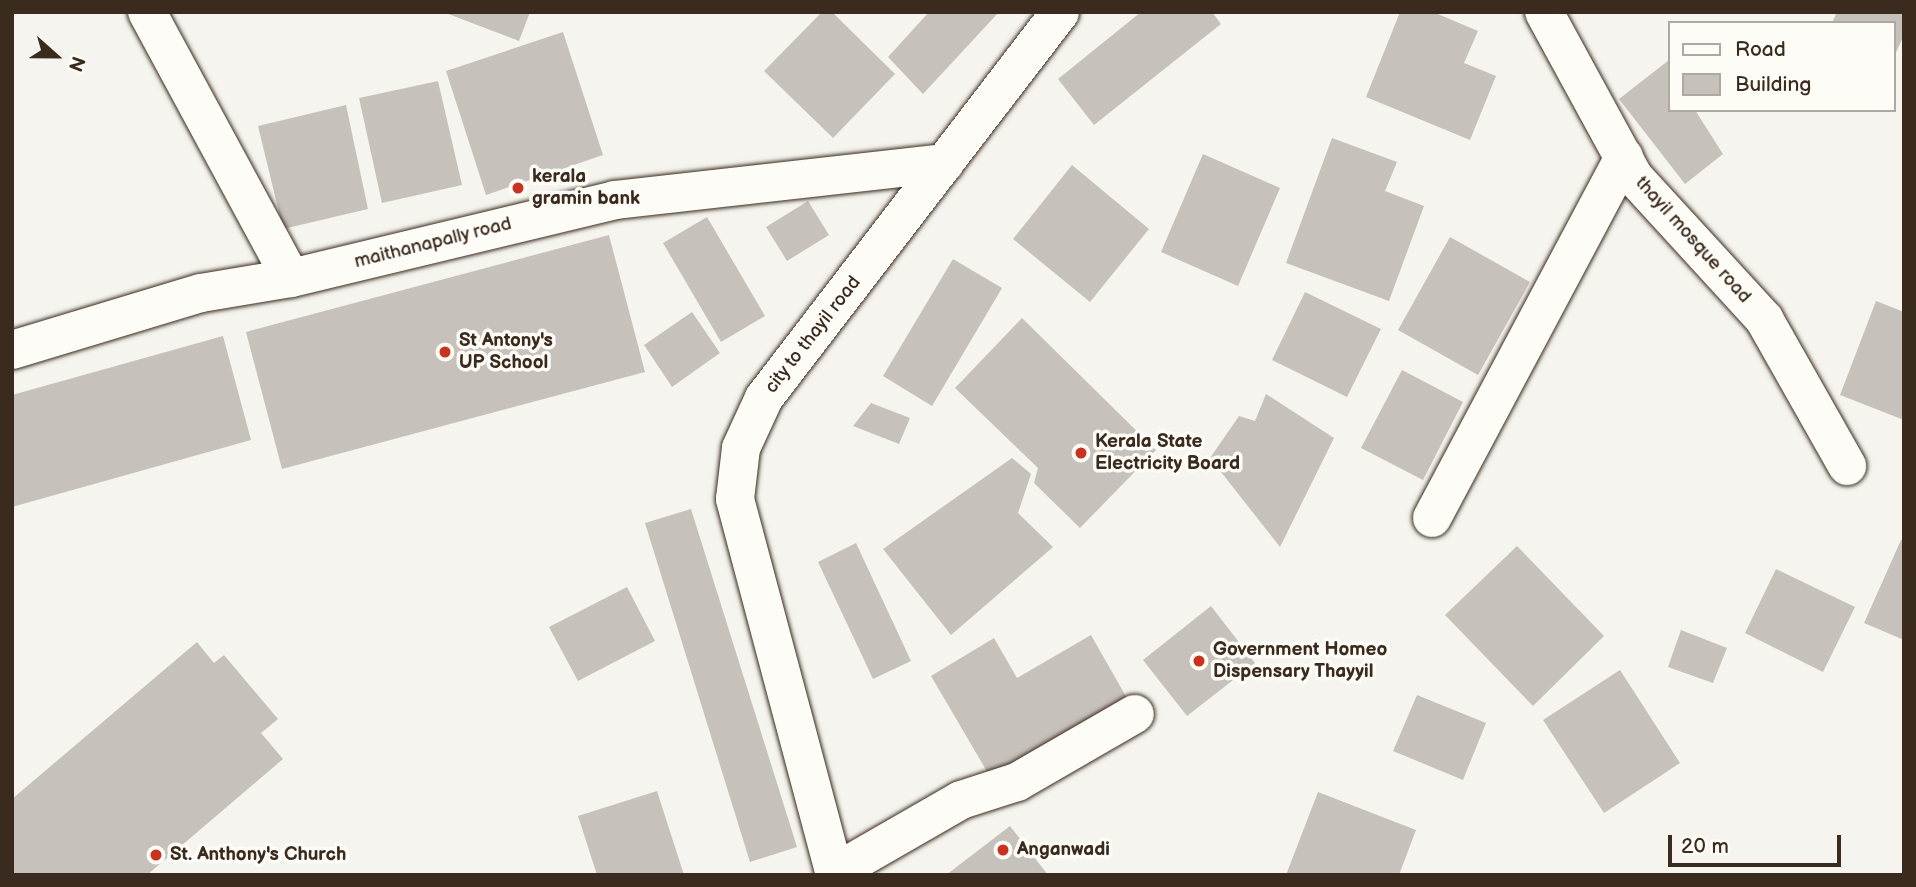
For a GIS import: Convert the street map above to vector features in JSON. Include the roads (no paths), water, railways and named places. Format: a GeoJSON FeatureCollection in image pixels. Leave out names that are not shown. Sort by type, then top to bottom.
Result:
{"type":"FeatureCollection","features":[{"type":"Feature","properties":{"kind":"street"},"geometry":{"type":"LineString","coordinates":[[147,12],[291,278]]}},
{"type":"Feature","properties":{"kind":"street","name":"city to thayil road"},"geometry":{"type":"LineString","coordinates":[[835,874],[735,499],[741,448],[764,398],[1060,12]]}},
{"type":"Feature","properties":{"kind":"street","name":"thayil mosque road"},"geometry":{"type":"LineString","coordinates":[[1544,12],[1634,177],[1764,319],[1847,466]]}},
{"type":"Feature","properties":{"kind":"street"},"geometry":{"type":"LineString","coordinates":[[1432,518],[1624,157]]}},
{"type":"Feature","properties":{"kind":"street","name":"maithanapally road"},"geometry":{"type":"LineString","coordinates":[[12,350],[201,293],[291,278],[615,200],[945,163]]}},
{"type":"Feature","properties":{"kind":"street"},"geometry":{"type":"LineString","coordinates":[[835,874],[961,800],[1017,782],[1135,714]]}},
{"type":"Feature","properties":{"kind":"place","name":"kerala gramin bank"},"geometry":{"type":"Point","coordinates":[518,188]}},
{"type":"Feature","properties":{"kind":"place","name":"St Antony's UP School"},"geometry":{"type":"Point","coordinates":[445,352]}},
{"type":"Feature","properties":{"kind":"place","name":"Kerala State Electricity Board"},"geometry":{"type":"Point","coordinates":[1081,453]}},
{"type":"Feature","properties":{"kind":"place","name":"Government Homeo Dispensary Thayyil"},"geometry":{"type":"Point","coordinates":[1199,661]}},
{"type":"Feature","properties":{"kind":"place","name":"Anganwadi"},"geometry":{"type":"Point","coordinates":[1003,850]}},
{"type":"Feature","properties":{"kind":"place","name":"St. Anthony's Church"},"geometry":{"type":"Point","coordinates":[156,855]}}]}
